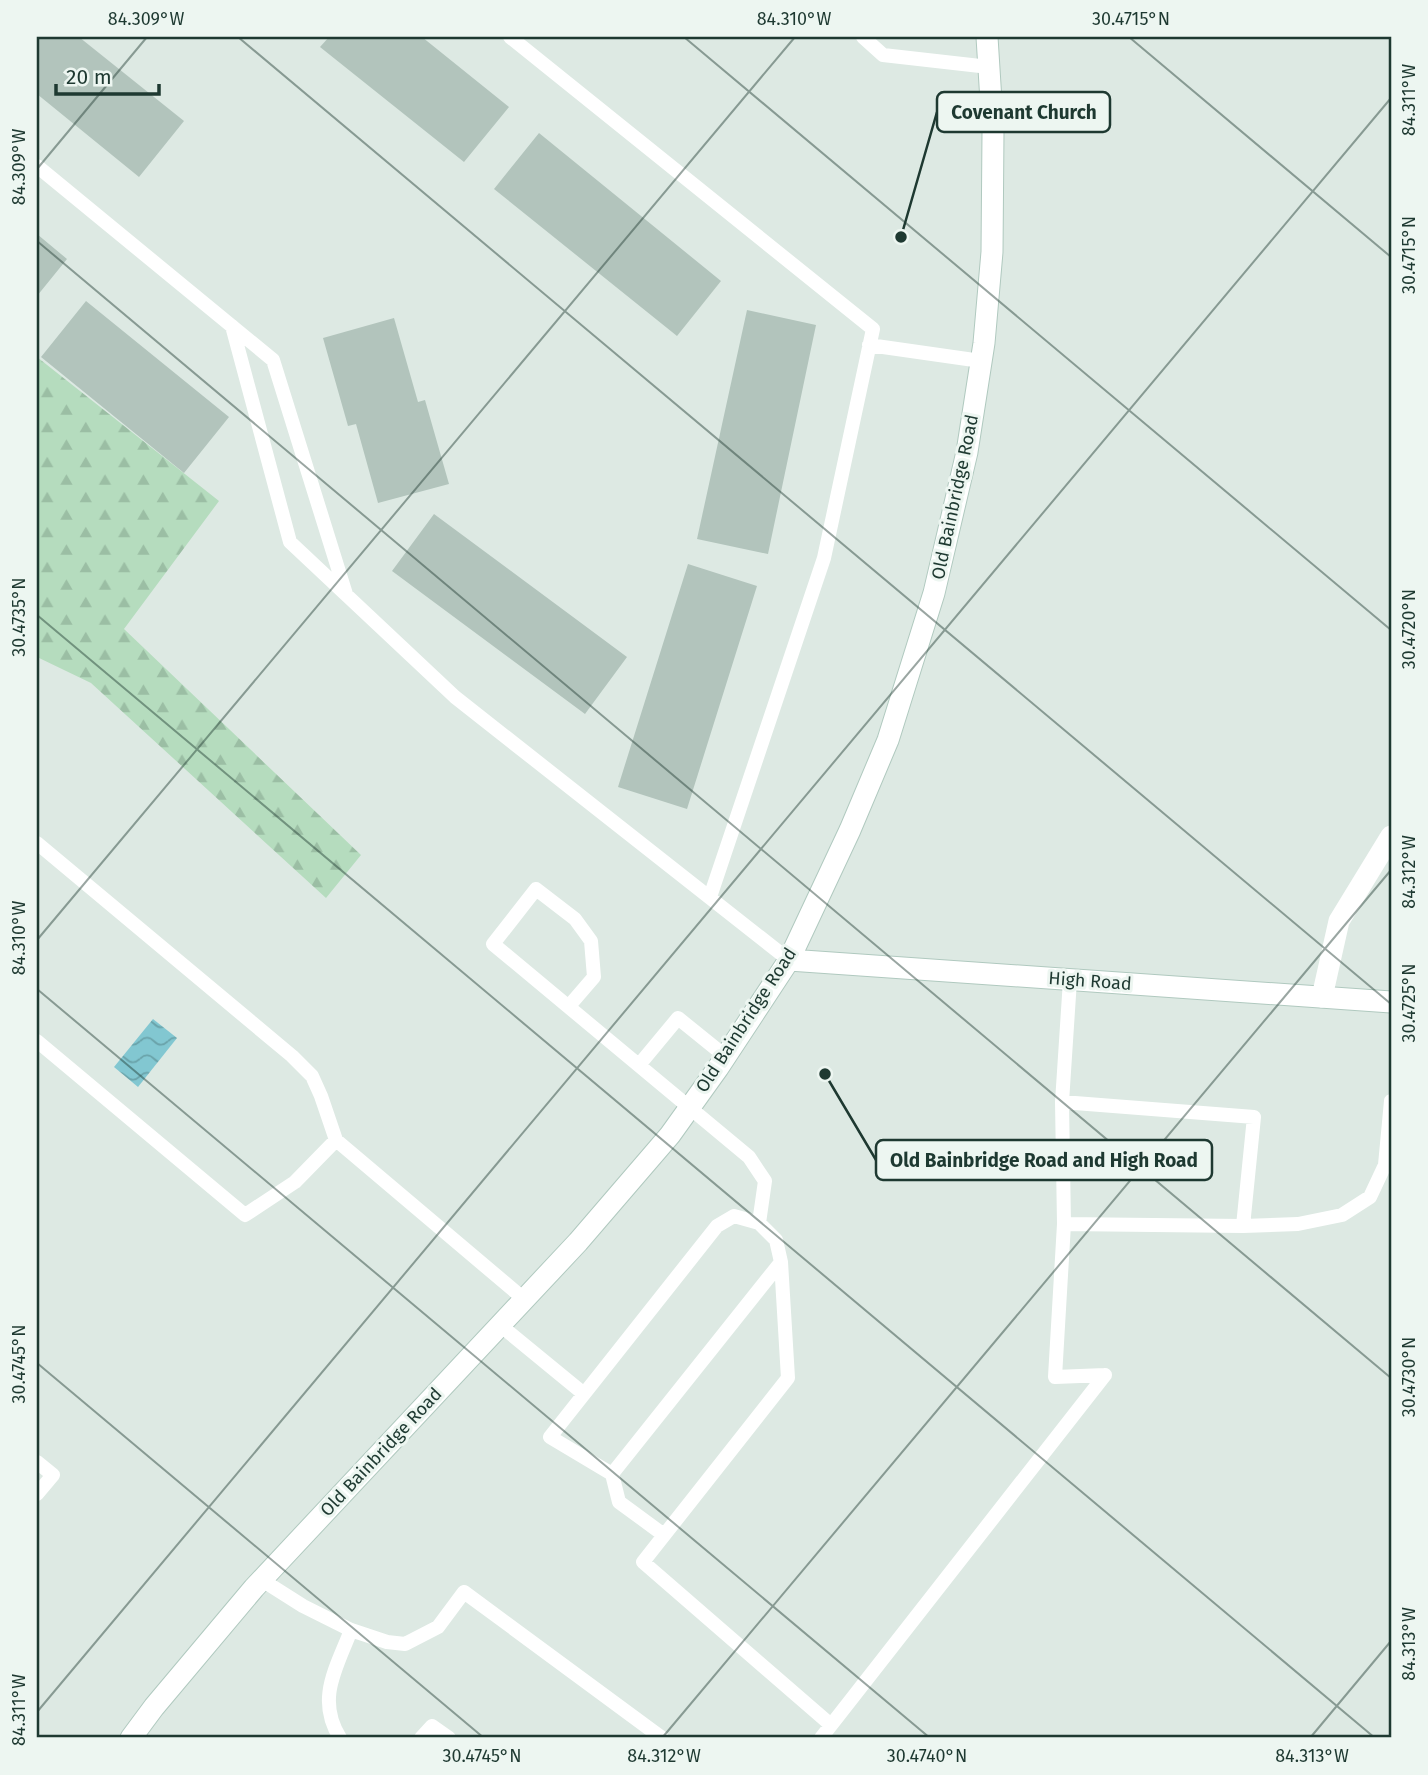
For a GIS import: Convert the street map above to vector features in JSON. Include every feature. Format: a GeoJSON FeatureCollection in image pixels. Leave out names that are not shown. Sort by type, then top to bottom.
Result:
{"type":"FeatureCollection","features":[{"type":"Feature","properties":{"kind":"main road","name":"Old Bainbridge Road"},"geometry":{"type":"LineString","coordinates":[[131,1738],[262,1580],[579,1242],[670,1135],[789,960],[850,830],[888,740],[934,593],[967,452],[981,361],[992,252],[993,133],[987,37]]}},
{"type":"Feature","properties":{"kind":"main road"},"geometry":{"type":"LineString","coordinates":[[1322,997],[1339,921],[1391,836]]}},
{"type":"Feature","properties":{"kind":"main road","name":"High Road"},"geometry":{"type":"LineString","coordinates":[[789,960],[1391,1002]]}},
{"type":"Feature","properties":{"kind":"lane"},"geometry":{"type":"LineString","coordinates":[[510,37],[873,329],[824,558],[710,897]]}},
{"type":"Feature","properties":{"kind":"lane"},"geometry":{"type":"LineString","coordinates":[[863,37],[883,55],[989,68]]}},
{"type":"Feature","properties":{"kind":"lane"},"geometry":{"type":"LineString","coordinates":[[37,166],[273,360],[347,596]]}},
{"type":"Feature","properties":{"kind":"lane"},"geometry":{"type":"LineString","coordinates":[[232,326],[290,542],[455,697],[789,960]]}},
{"type":"Feature","properties":{"kind":"lane"},"geometry":{"type":"LineString","coordinates":[[869,345],[981,361]]}},
{"type":"Feature","properties":{"kind":"lane"},"geometry":{"type":"LineString","coordinates":[[37,843],[292,1056],[312,1076],[336,1140],[524,1300]]}},
{"type":"Feature","properties":{"kind":"lane"},"geometry":{"type":"LineString","coordinates":[[569,1006],[594,977],[591,941],[575,919],[536,889],[493,944],[749,1157],[765,1181],[759,1223]]}},
{"type":"Feature","properties":{"kind":"lane"},"geometry":{"type":"LineString","coordinates":[[821,1738],[1105,1375],[1055,1377],[1064,1224],[1062,1102],[1070,980]]}},
{"type":"Feature","properties":{"kind":"lane"},"geometry":{"type":"LineString","coordinates":[[639,1065],[678,1018],[725,1056]]}},
{"type":"Feature","properties":{"kind":"lane"},"geometry":{"type":"LineString","coordinates":[[37,1041],[245,1215],[295,1182],[336,1140]]}},
{"type":"Feature","properties":{"kind":"lane"},"geometry":{"type":"LineString","coordinates":[[1064,1224],[1243,1226],[1298,1224],[1342,1215],[1370,1197],[1385,1165],[1391,1101]]}},
{"type":"Feature","properties":{"kind":"lane"},"geometry":{"type":"LineString","coordinates":[[1062,1102],[1254,1117],[1243,1226]]}},
{"type":"Feature","properties":{"kind":"lane"},"geometry":{"type":"LineString","coordinates":[[664,1535],[619,1502],[612,1474],[550,1437],[717,1226],[734,1216],[759,1223],[776,1240],[788,1378],[643,1562],[831,1726]]}},
{"type":"Feature","properties":{"kind":"lane"},"geometry":{"type":"LineString","coordinates":[[612,1474],[780,1262]]}},
{"type":"Feature","properties":{"kind":"lane"},"geometry":{"type":"LineString","coordinates":[[500,1325],[584,1394]]}},
{"type":"Feature","properties":{"kind":"lane"},"geometry":{"type":"LineString","coordinates":[[37,1462],[53,1475],[37,1494]]}},
{"type":"Feature","properties":{"kind":"lane"},"geometry":{"type":"LineString","coordinates":[[262,1580],[303,1606],[351,1630],[387,1642],[405,1644],[438,1626],[464,1592],[662,1738]]}},
{"type":"Feature","properties":{"kind":"lane"},"geometry":{"type":"LineString","coordinates":[[340,1738],[329,1721],[329,1688],[351,1630]]}},
{"type":"Feature","properties":{"kind":"lane"},"geometry":{"type":"LineString","coordinates":[[421,1738],[432,1726],[449,1738]]}},
{"type":"Feature","properties":{"kind":"green space"},"geometry":{"type":"Polygon","coordinates":[[[37,357],[219,501],[124,629],[361,855],[326,898],[91,683],[37,657],[37,357]]]}},
{"type":"Feature","properties":{"kind":"water"},"geometry":{"type":"Polygon","coordinates":[[[153,1019],[177,1038],[138,1087],[114,1067],[153,1019]]]}},
{"type":"Feature","properties":{"kind":"building"},"geometry":{"type":"Polygon","coordinates":[[[37,37],[79,37],[184,121],[139,177],[37,94],[37,37]]]}},
{"type":"Feature","properties":{"kind":"building"},"geometry":{"type":"Polygon","coordinates":[[[329,37],[422,37],[509,107],[464,162],[320,47],[329,37]]]}},
{"type":"Feature","properties":{"kind":"building"},"geometry":{"type":"Polygon","coordinates":[[[539,133],[721,281],[677,336],[494,189],[539,133]]]}},
{"type":"Feature","properties":{"kind":"building"},"geometry":{"type":"Polygon","coordinates":[[[37,234],[67,259],[37,296],[37,234]]]}},
{"type":"Feature","properties":{"kind":"building"},"geometry":{"type":"Polygon","coordinates":[[[86,301],[229,417],[184,473],[41,357],[86,301]]]}},
{"type":"Feature","properties":{"kind":"building"},"geometry":{"type":"Polygon","coordinates":[[[747,310],[816,325],[768,554],[697,539],[747,310]]]}},
{"type":"Feature","properties":{"kind":"building"},"geometry":{"type":"Polygon","coordinates":[[[394,318],[418,402],[425,400],[449,484],[378,503],[356,424],[348,426],[323,338],[394,318]]]}},
{"type":"Feature","properties":{"kind":"building"},"geometry":{"type":"Polygon","coordinates":[[[434,514],[627,657],[585,714],[392,571],[434,514]]]}},
{"type":"Feature","properties":{"kind":"building"},"geometry":{"type":"Polygon","coordinates":[[[688,564],[757,586],[687,809],[618,787],[688,564]]]}},
{"type":"Feature","properties":{"kind":"place","name":"Covenant Church"},"geometry":{"type":"Point","coordinates":[901,237]}},
{"type":"Feature","properties":{"kind":"place","name":"Old Bainbridge Road and High Road"},"geometry":{"type":"Point","coordinates":[825,1074]}}]}
